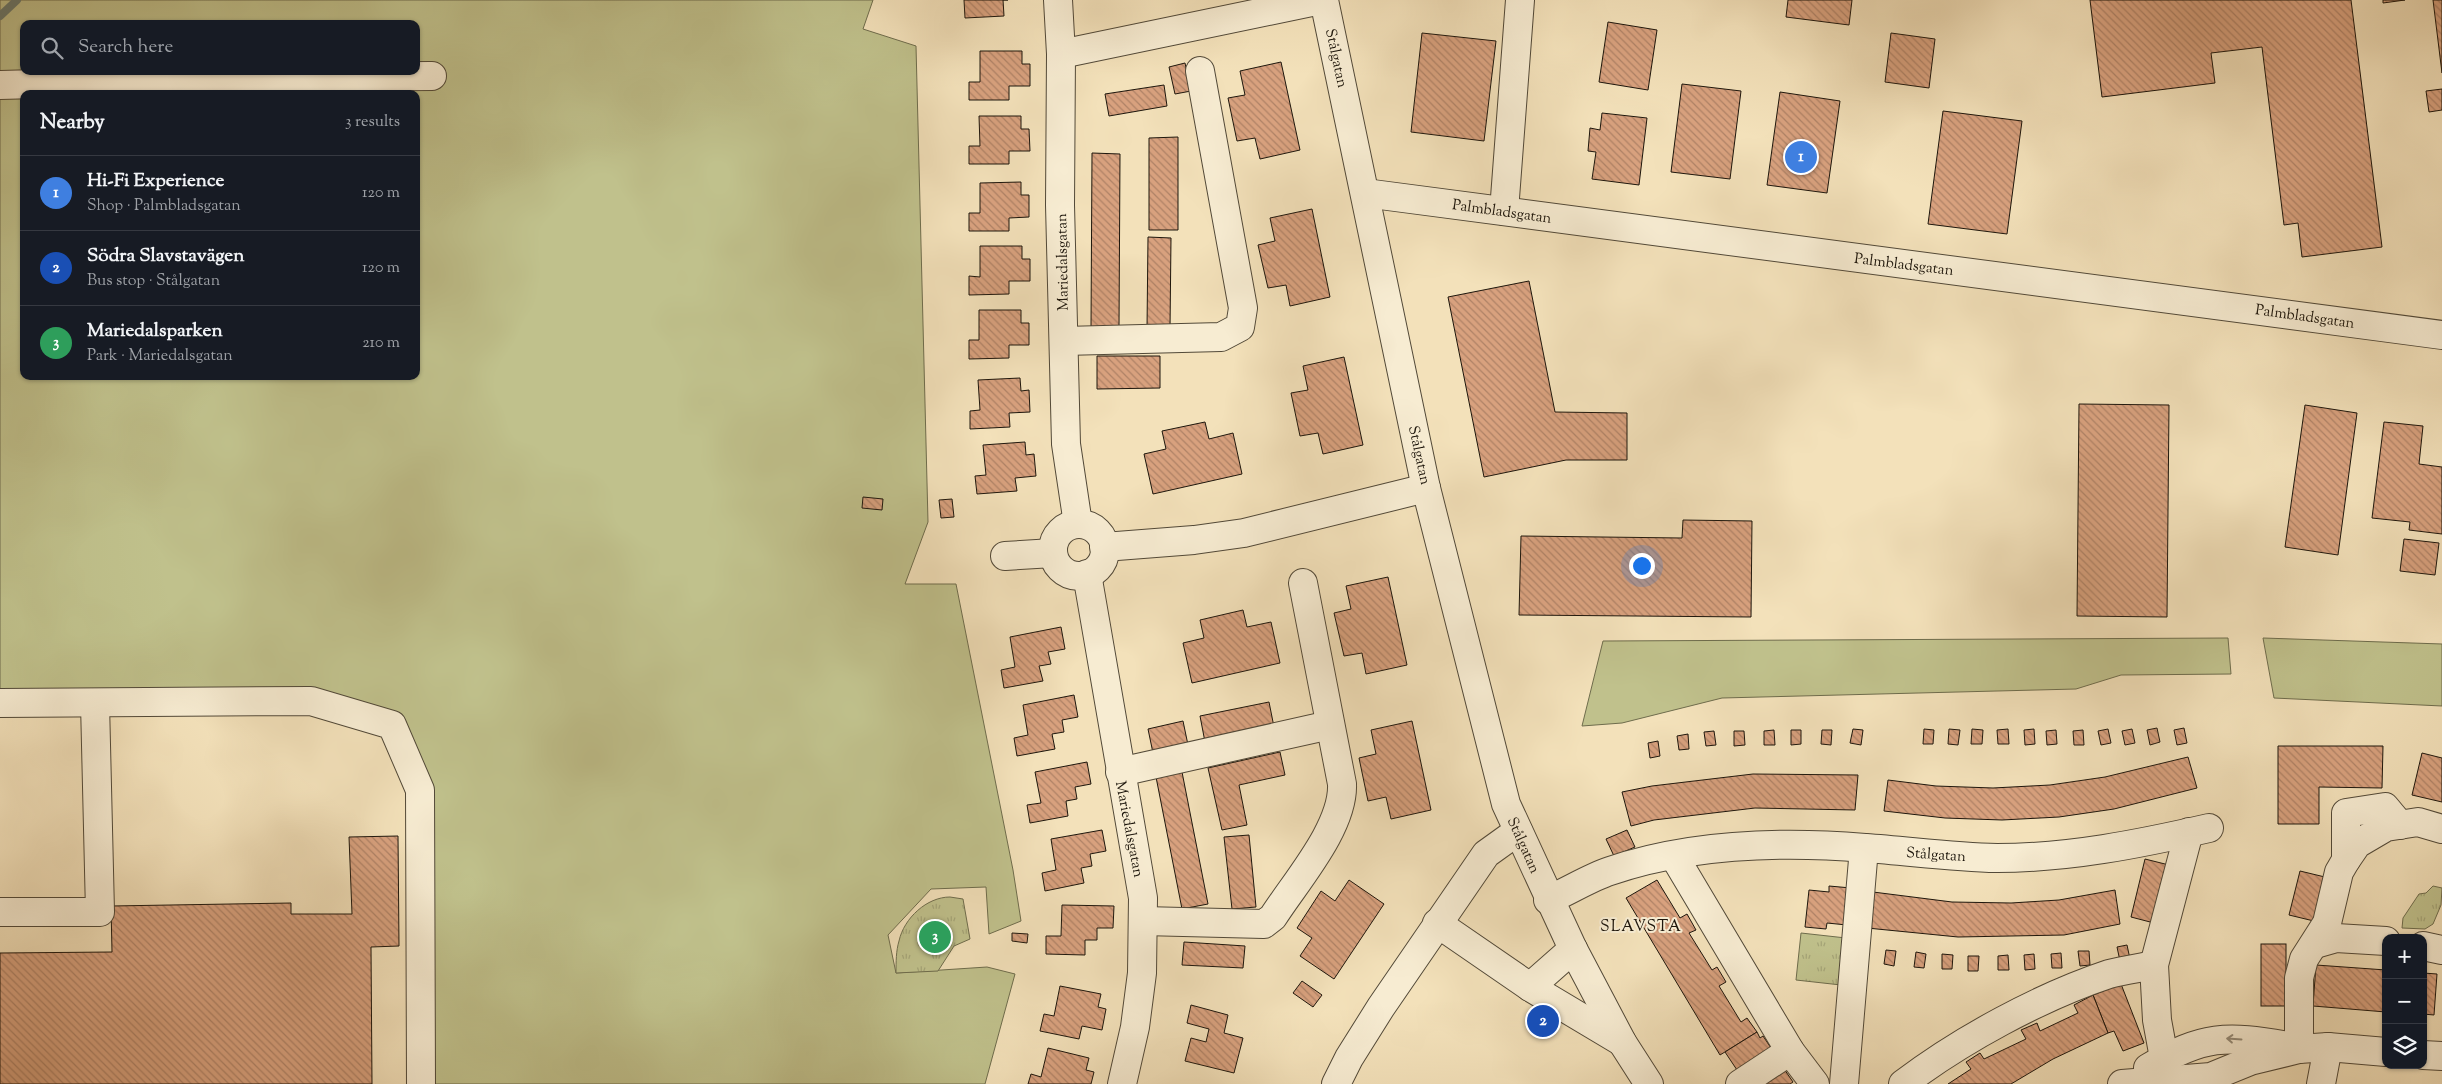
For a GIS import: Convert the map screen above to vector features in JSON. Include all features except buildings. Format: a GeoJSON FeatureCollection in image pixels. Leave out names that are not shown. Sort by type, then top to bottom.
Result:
{"type":"FeatureCollection","features":[{"type":"Feature","properties":{"kind":"street","name":"Mariedalsgatan"},"geometry":{"type":"LineString","coordinates":[[1058,0],[1061,54],[1060,205],[1066,444],[1078,524]]}},
{"type":"Feature","properties":{"kind":"street"},"geometry":{"type":"LineString","coordinates":[[1061,54],[1323,0]]}},
{"type":"Feature","properties":{"kind":"street","name":"Stålgatan"},"geometry":{"type":"LineString","coordinates":[[1323,0],[1426,488],[1506,804],[1548,900],[1622,1042],[1648,1084]]}},
{"type":"Feature","properties":{"kind":"street"},"geometry":{"type":"LineString","coordinates":[[1504,211],[1520,0]]}},
{"type":"Feature","properties":{"kind":"street"},"geometry":{"type":"LineString","coordinates":[[1064,341],[1221,337],[1240,327],[1243,308],[1200,71]]}},
{"type":"Feature","properties":{"kind":"street"},"geometry":{"type":"LineString","coordinates":[[0,85],[294,77],[432,76]]}},
{"type":"Feature","properties":{"kind":"street","name":"Palmbladsgatan"},"geometry":{"type":"LineString","coordinates":[[1365,193],[2442,334]]}},
{"type":"Feature","properties":{"kind":"street"},"geometry":{"type":"LineString","coordinates":[[1104,547],[1194,540],[1244,533],[1426,488]]}},
{"type":"Feature","properties":{"kind":"street"},"geometry":{"type":"LineString","coordinates":[[1078,524],[1094,528],[1100,535],[1104,547],[1102,561],[1097,568],[1087,574],[1074,575],[1066,573],[1055,561],[1053,553],[1056,537],[1069,526],[1078,524]]}},
{"type":"Feature","properties":{"kind":"street"},"geometry":{"type":"LineString","coordinates":[[1005,556],[1053,553]]}},
{"type":"Feature","properties":{"kind":"street","name":"Mariedalsgatan"},"geometry":{"type":"LineString","coordinates":[[1087,574],[1140,882],[1143,921],[1142,973],[1135,1027],[1122,1084]]}},
{"type":"Feature","properties":{"kind":"street"},"geometry":{"type":"LineString","coordinates":[[1143,921],[1260,924],[1268,922],[1332,830],[1341,802],[1342,784],[1304,583]]}},
{"type":"Feature","properties":{"kind":"street"},"geometry":{"type":"LineString","coordinates":[[0,703],[311,701],[392,725],[420,790],[421,1084]]}},
{"type":"Feature","properties":{"kind":"street"},"geometry":{"type":"LineString","coordinates":[[0,912],[100,912],[95,703]]}},
{"type":"Feature","properties":{"kind":"street"},"geometry":{"type":"LineString","coordinates":[[1120,772],[1330,725]]}},
{"type":"Feature","properties":{"kind":"street"},"geometry":{"type":"LineString","coordinates":[[2299,1048],[2299,978],[2304,959],[2327,923],[2339,872],[2346,860],[2357,844],[2386,827],[2418,822],[2442,829]]}},
{"type":"Feature","properties":{"kind":"street","name":"Stålgatan"},"geometry":{"type":"LineString","coordinates":[[1548,900],[1605,862],[1674,856],[1731,846],[1802,844],[1998,858],[2067,855],[2144,843],[2199,830],[2154,964]]}},
{"type":"Feature","properties":{"kind":"street"},"geometry":{"type":"LineString","coordinates":[[1336,1084],[1349,1058],[1437,923],[1486,854],[1518,831]]}},
{"type":"Feature","properties":{"kind":"street"},"geometry":{"type":"LineString","coordinates":[[1844,1084],[1864,848]]}},
{"type":"Feature","properties":{"kind":"street"},"geometry":{"type":"LineString","coordinates":[[1674,856],[1790,1051],[1815,1084]]}},
{"type":"Feature","properties":{"kind":"street"},"geometry":{"type":"LineString","coordinates":[[1437,923],[1530,987],[1622,1042]]}},
{"type":"Feature","properties":{"kind":"street"},"geometry":{"type":"LineString","coordinates":[[2315,944],[2336,938],[2382,941]]}},
{"type":"Feature","properties":{"kind":"street"},"geometry":{"type":"LineString","coordinates":[[2427,947],[2442,950]]}},
{"type":"Feature","properties":{"kind":"street"},"geometry":{"type":"LineString","coordinates":[[1530,987],[1573,949]]}},
{"type":"Feature","properties":{"kind":"street"},"geometry":{"type":"LineString","coordinates":[[1903,1084],[1921,1070],[1985,1031],[2050,999],[2110,974],[2154,964],[2157,1020],[2164,1058]]}},
{"type":"Feature","properties":{"kind":"street"},"geometry":{"type":"LineString","coordinates":[[2121,1084],[2164,1058],[2203,1041],[2221,1038],[2299,1048],[2328,1047],[2382,1052]]}},
{"type":"Feature","properties":{"kind":"street"},"geometry":{"type":"LineString","coordinates":[[2321,1084],[2328,1047]]}},
{"type":"Feature","properties":{"kind":"street"},"geometry":{"type":"LineString","coordinates":[[2121,1084],[2211,1076],[2250,1061],[2299,1048]]}},
{"type":"Feature","properties":{"kind":"street"},"geometry":{"type":"LineString","coordinates":[[1740,1084],[1790,1051]]}},
{"type":"Feature","properties":{"kind":"street"},"geometry":{"type":"LineString","coordinates":[[2427,1055],[2442,1056]]}},
{"type":"Feature","properties":{"kind":"green space"},"geometry":{"type":"Polygon","coordinates":[[[0,0],[873,0],[863,29],[916,46],[928,522],[905,584],[956,584],[1013,870],[1021,921],[989,934],[986,887],[931,889],[888,935],[896,973],[987,967],[1015,974],[985,1084],[421,1084],[420,790],[398,740],[311,701],[0,703],[0,0]]]}},
{"type":"Feature","properties":{"kind":"green space"},"geometry":{"type":"Polygon","coordinates":[[[2228,638],[2231,674],[2121,675],[2076,689],[1722,698],[1622,723],[1582,726],[1603,641],[2228,638]]]}},
{"type":"Feature","properties":{"kind":"green space"},"geometry":{"type":"Polygon","coordinates":[[[2263,638],[2442,644],[2442,706],[2274,698],[2263,638]]]}},
{"type":"Feature","properties":{"kind":"green space"},"geometry":{"type":"Polygon","coordinates":[[[2433,886],[2442,888],[2441,905],[2433,924],[2425,929],[2402,928],[2403,918],[2419,894],[2426,893],[2433,886]]]}},
{"type":"Feature","properties":{"kind":"green space"},"geometry":{"type":"Polygon","coordinates":[[[941,898],[963,899],[970,939],[954,946],[938,971],[896,973],[898,945],[906,924],[925,905],[941,898]]]}},
{"type":"Feature","properties":{"kind":"green space"},"geometry":{"type":"Polygon","coordinates":[[[1801,933],[1846,938],[1841,985],[1796,980],[1801,933]]]}},
{"type":"Feature","properties":{"kind":"waterway"},"geometry":{"type":"LineString","coordinates":[[0,16],[17,0]]}},
{"type":"Feature","properties":{"kind":"place","name":"Hi-Fi Experience"},"geometry":{"type":"Point","coordinates":[1801,157]}},
{"type":"Feature","properties":{"kind":"place","name":"Mariedalsparken"},"geometry":{"type":"Point","coordinates":[935,937]}},
{"type":"Feature","properties":{"kind":"place","name":"Södra Slavstavägen"},"geometry":{"type":"Point","coordinates":[1543,1021]}},
{"type":"Feature","properties":{"kind":"district","name":"SLAVSTA"},"geometry":{"type":"Point","coordinates":[1641,925]}}]}
